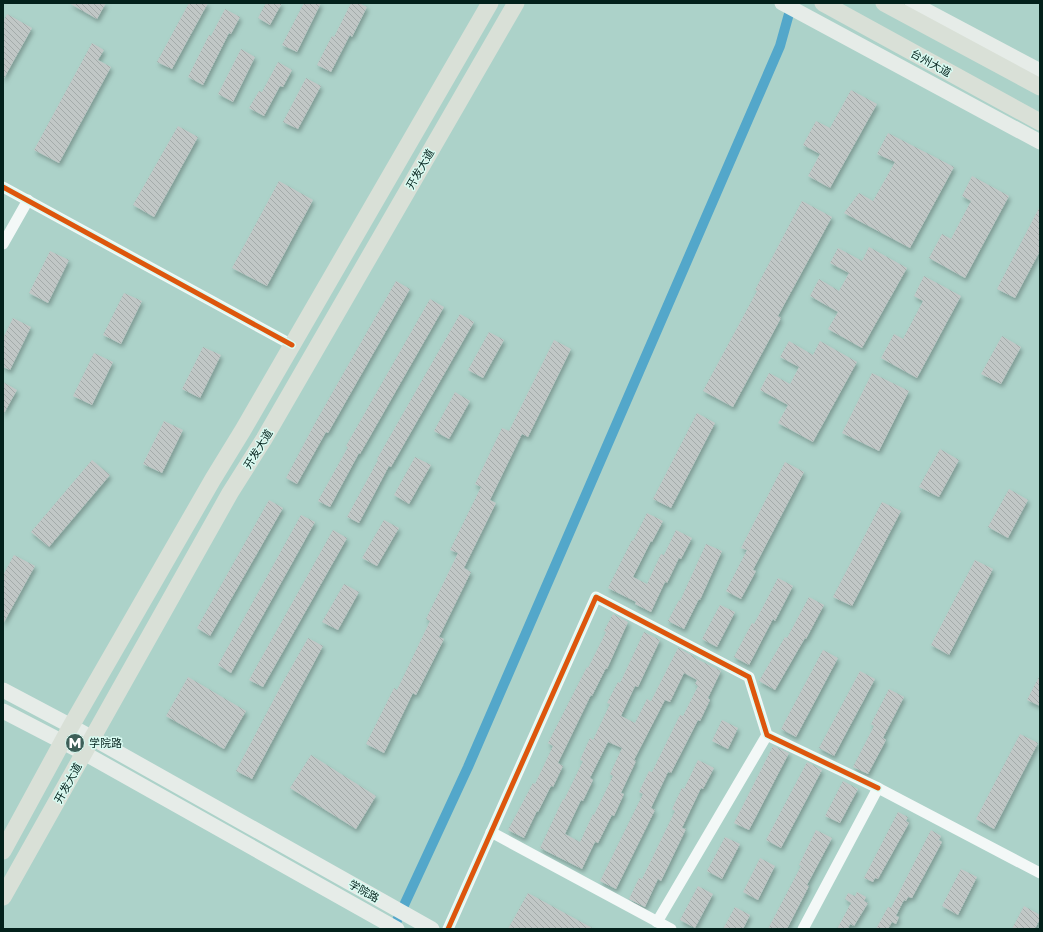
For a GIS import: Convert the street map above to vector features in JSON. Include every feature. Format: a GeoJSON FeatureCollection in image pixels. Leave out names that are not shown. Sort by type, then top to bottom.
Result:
{"type":"FeatureCollection","features":[{"type":"Feature","properties":{"kind":"main road","name":"开发大道"},"geometry":{"type":"LineString","coordinates":[[3,851],[62,741],[212,479],[243,430],[490,3]]}},
{"type":"Feature","properties":{"kind":"main road","name":"开发大道"},"geometry":{"type":"LineString","coordinates":[[3,897],[230,493],[264,439],[516,3]]}},
{"type":"Feature","properties":{"kind":"main road"},"geometry":{"type":"LineString","coordinates":[[782,3],[1040,142]]}},
{"type":"Feature","properties":{"kind":"main road","name":"台州大道"},"geometry":{"type":"LineString","coordinates":[[823,3],[1040,122]]}},
{"type":"Feature","properties":{"kind":"main road"},"geometry":{"type":"LineString","coordinates":[[884,3],[1040,87]]}},
{"type":"Feature","properties":{"kind":"main road"},"geometry":{"type":"LineString","coordinates":[[912,3],[1040,71]]}},
{"type":"Feature","properties":{"kind":"main road","name":"学院路"},"geometry":{"type":"LineString","coordinates":[[3,690],[71,726],[432,929]]}},
{"type":"Feature","properties":{"kind":"main road","name":"学院路"},"geometry":{"type":"LineString","coordinates":[[3,711],[84,753],[397,929]]}},
{"type":"Feature","properties":{"kind":"street"},"geometry":{"type":"LineString","coordinates":[[3,187],[292,345]]}},
{"type":"Feature","properties":{"kind":"street"},"geometry":{"type":"LineString","coordinates":[[3,244],[28,200]]}},
{"type":"Feature","properties":{"kind":"street"},"geometry":{"type":"LineString","coordinates":[[448,929],[596,597],[749,677],[768,735],[878,788],[1040,874]]}},
{"type":"Feature","properties":{"kind":"street"},"geometry":{"type":"LineString","coordinates":[[657,922],[768,735]]}},
{"type":"Feature","properties":{"kind":"street"},"geometry":{"type":"LineString","coordinates":[[803,929],[878,788]]}},
{"type":"Feature","properties":{"kind":"street"},"geometry":{"type":"LineString","coordinates":[[491,832],[670,929]]}},
{"type":"Feature","properties":{"kind":"building"},"geometry":{"type":"Polygon","coordinates":[[[69,3],[106,3],[97,19],[69,3]]]}},
{"type":"Feature","properties":{"kind":"building"},"geometry":{"type":"Polygon","coordinates":[[[189,3],[208,3],[172,69],[157,62],[189,3]]]}},
{"type":"Feature","properties":{"kind":"building"},"geometry":{"type":"Polygon","coordinates":[[[266,3],[282,3],[270,25],[258,18],[266,3]]]}},
{"type":"Feature","properties":{"kind":"building"},"geometry":{"type":"Polygon","coordinates":[[[304,3],[321,3],[297,52],[282,45],[304,3]]]}},
{"type":"Feature","properties":{"kind":"building"},"geometry":{"type":"Polygon","coordinates":[[[351,3],[359,3],[367,7],[352,37],[350,35],[331,72],[317,65],[332,36],[334,37],[351,3]]]}},
{"type":"Feature","properties":{"kind":"building"},"geometry":{"type":"Polygon","coordinates":[[[225,9],[240,17],[231,34],[229,33],[203,85],[188,77],[209,35],[211,36],[225,9]]]}},
{"type":"Feature","properties":{"kind":"building"},"geometry":{"type":"Polygon","coordinates":[[[7,14],[32,28],[3,80],[3,22],[7,14]]]}},
{"type":"Feature","properties":{"kind":"building"},"geometry":{"type":"Polygon","coordinates":[[[92,43],[104,50],[98,60],[111,67],[59,163],[34,150],[92,43]]]}},
{"type":"Feature","properties":{"kind":"building"},"geometry":{"type":"Polygon","coordinates":[[[241,49],[255,57],[233,102],[218,94],[241,49]]]}},
{"type":"Feature","properties":{"kind":"building"},"geometry":{"type":"Polygon","coordinates":[[[278,62],[292,70],[283,87],[280,86],[264,116],[249,108],[259,91],[262,92],[278,62]]]}},
{"type":"Feature","properties":{"kind":"building"},"geometry":{"type":"Polygon","coordinates":[[[306,78],[321,86],[298,129],[283,122],[306,78]]]}},
{"type":"Feature","properties":{"kind":"building"},"geometry":{"type":"Polygon","coordinates":[[[851,90],[877,104],[830,188],[808,176],[820,154],[803,145],[816,121],[830,128],[851,90]]]}},
{"type":"Feature","properties":{"kind":"building"},"geometry":{"type":"Polygon","coordinates":[[[178,126],[198,137],[154,217],[133,205],[178,126]]]}},
{"type":"Feature","properties":{"kind":"building"},"geometry":{"type":"Polygon","coordinates":[[[888,133],[954,167],[910,248],[844,213],[859,193],[873,201],[895,162],[877,154],[888,133]]]}},
{"type":"Feature","properties":{"kind":"building"},"geometry":{"type":"Polygon","coordinates":[[[972,176],[1009,196],[965,278],[929,258],[942,234],[951,239],[971,201],[962,196],[972,176]]]}},
{"type":"Feature","properties":{"kind":"building"},"geometry":{"type":"Polygon","coordinates":[[[279,181],[313,200],[267,286],[232,268],[279,181]]]}},
{"type":"Feature","properties":{"kind":"building"},"geometry":{"type":"Polygon","coordinates":[[[802,201],[832,217],[778,316],[781,318],[733,407],[703,391],[757,291],[755,290],[802,201]]]}},
{"type":"Feature","properties":{"kind":"building"},"geometry":{"type":"Polygon","coordinates":[[[1040,206],[1040,251],[1015,298],[997,289],[1040,206]]]}},
{"type":"Feature","properties":{"kind":"building"},"geometry":{"type":"Polygon","coordinates":[[[869,247],[907,268],[862,348],[828,329],[838,312],[810,296],[819,279],[839,291],[849,273],[830,263],[838,248],[862,261],[869,247]]]}},
{"type":"Feature","properties":{"kind":"building"},"geometry":{"type":"Polygon","coordinates":[[[50,251],[69,260],[48,303],[29,293],[50,251]]]}},
{"type":"Feature","properties":{"kind":"building"},"geometry":{"type":"Polygon","coordinates":[[[924,276],[961,296],[917,378],[881,358],[894,334],[903,339],[923,301],[914,296],[924,276]]]}},
{"type":"Feature","properties":{"kind":"building"},"geometry":{"type":"Polygon","coordinates":[[[396,281],[410,289],[328,433],[326,432],[297,484],[286,478],[314,425],[396,281]]]}},
{"type":"Feature","properties":{"kind":"building"},"geometry":{"type":"Polygon","coordinates":[[[124,293],[142,301],[121,344],[103,335],[124,293]]]}},
{"type":"Feature","properties":{"kind":"building"},"geometry":{"type":"Polygon","coordinates":[[[430,299],[444,307],[360,454],[359,453],[330,507],[318,501],[348,447],[346,446],[430,299]]]}},
{"type":"Feature","properties":{"kind":"building"},"geometry":{"type":"Polygon","coordinates":[[[460,314],[474,322],[391,467],[389,466],[359,523],[347,517],[378,460],[377,459],[460,314]]]}},
{"type":"Feature","properties":{"kind":"building"},"geometry":{"type":"Polygon","coordinates":[[[13,318],[31,327],[10,370],[3,367],[3,338],[13,318]]]}},
{"type":"Feature","properties":{"kind":"building"},"geometry":{"type":"Polygon","coordinates":[[[489,332],[504,340],[483,378],[468,370],[489,332]]]}},
{"type":"Feature","properties":{"kind":"building"},"geometry":{"type":"Polygon","coordinates":[[[1002,336],[1021,347],[1001,384],[981,374],[1002,336]]]}},
{"type":"Feature","properties":{"kind":"building"},"geometry":{"type":"Polygon","coordinates":[[[554,340],[571,349],[528,437],[522,434],[490,500],[496,503],[464,568],[471,572],[439,637],[444,639],[416,695],[413,693],[384,753],[366,744],[394,688],[397,690],[430,621],[426,619],[458,553],[450,550],[481,487],[475,484],[502,428],[509,431],[554,340]]]}},
{"type":"Feature","properties":{"kind":"building"},"geometry":{"type":"Polygon","coordinates":[[[789,341],[813,355],[820,341],[857,362],[813,442],[778,423],[788,405],[760,390],[769,373],[790,384],[799,367],[780,357],[789,341]]]}},
{"type":"Feature","properties":{"kind":"building"},"geometry":{"type":"Polygon","coordinates":[[[203,347],[221,355],[200,398],[182,389],[203,347]]]}},
{"type":"Feature","properties":{"kind":"building"},"geometry":{"type":"Polygon","coordinates":[[[94,353],[113,362],[92,405],[73,396],[94,353]]]}},
{"type":"Feature","properties":{"kind":"building"},"geometry":{"type":"Polygon","coordinates":[[[872,373],[909,391],[879,451],[842,433],[872,373]]]}},
{"type":"Feature","properties":{"kind":"building"},"geometry":{"type":"Polygon","coordinates":[[[3,382],[17,390],[3,415],[3,382]]]}},
{"type":"Feature","properties":{"kind":"building"},"geometry":{"type":"Polygon","coordinates":[[[455,392],[470,401],[449,439],[434,431],[455,392]]]}},
{"type":"Feature","properties":{"kind":"building"},"geometry":{"type":"Polygon","coordinates":[[[697,413],[715,423],[671,508],[653,499],[697,413]]]}},
{"type":"Feature","properties":{"kind":"building"},"geometry":{"type":"Polygon","coordinates":[[[164,421],[183,430],[162,473],[143,464],[164,421]]]}},
{"type":"Feature","properties":{"kind":"building"},"geometry":{"type":"Polygon","coordinates":[[[940,449],[959,460],[939,497],[919,487],[940,449]]]}},
{"type":"Feature","properties":{"kind":"building"},"geometry":{"type":"Polygon","coordinates":[[[415,457],[431,465],[409,504],[394,495],[415,457]]]}},
{"type":"Feature","properties":{"kind":"building"},"geometry":{"type":"Polygon","coordinates":[[[92,460],[110,475],[49,547],[31,532],[92,460]]]}},
{"type":"Feature","properties":{"kind":"building"},"geometry":{"type":"Polygon","coordinates":[[[785,462],[804,472],[753,570],[756,571],[741,599],[726,591],[747,550],[741,548],[785,462]]]}},
{"type":"Feature","properties":{"kind":"building"},"geometry":{"type":"Polygon","coordinates":[[[1009,489],[1028,500],[1008,538],[988,527],[1009,489]]]}},
{"type":"Feature","properties":{"kind":"building"},"geometry":{"type":"Polygon","coordinates":[[[269,500],[283,508],[210,636],[197,628],[269,500]]]}},
{"type":"Feature","properties":{"kind":"building"},"geometry":{"type":"Polygon","coordinates":[[[882,502],[901,511],[852,606],[833,597],[882,502]]]}},
{"type":"Feature","properties":{"kind":"building"},"geometry":{"type":"Polygon","coordinates":[[[647,513],[663,521],[633,577],[647,584],[661,554],[664,555],[676,530],[692,538],[681,559],[679,558],[667,583],[665,582],[651,612],[635,604],[636,602],[608,588],[647,513]]]}},
{"type":"Feature","properties":{"kind":"building"},"geometry":{"type":"Polygon","coordinates":[[[301,515],[315,522],[231,673],[218,665],[301,515]]]}},
{"type":"Feature","properties":{"kind":"building"},"geometry":{"type":"Polygon","coordinates":[[[384,520],[399,528],[377,566],[362,558],[384,520]]]}},
{"type":"Feature","properties":{"kind":"building"},"geometry":{"type":"Polygon","coordinates":[[[333,530],[347,538],[263,687],[249,680],[333,530]]]}},
{"type":"Feature","properties":{"kind":"building"},"geometry":{"type":"Polygon","coordinates":[[[706,544],[722,551],[700,600],[699,599],[684,629],[668,621],[679,600],[680,601],[706,544]]]}},
{"type":"Feature","properties":{"kind":"building"},"geometry":{"type":"Polygon","coordinates":[[[14,555],[35,566],[3,624],[3,575],[14,555]]]}},
{"type":"Feature","properties":{"kind":"building"},"geometry":{"type":"Polygon","coordinates":[[[975,560],[993,569],[949,655],[931,645],[975,560]]]}},
{"type":"Feature","properties":{"kind":"building"},"geometry":{"type":"Polygon","coordinates":[[[778,578],[793,586],[775,621],[773,619],[749,665],[734,657],[752,623],[754,624],[778,578]]]}},
{"type":"Feature","properties":{"kind":"building"},"geometry":{"type":"Polygon","coordinates":[[[344,584],[359,592],[338,630],[322,622],[344,584]]]}},
{"type":"Feature","properties":{"kind":"building"},"geometry":{"type":"Polygon","coordinates":[[[809,597],[824,605],[806,639],[805,638],[775,690],[759,681],[785,637],[787,638],[809,597]]]}},
{"type":"Feature","properties":{"kind":"building"},"geometry":{"type":"Polygon","coordinates":[[[720,605],[735,612],[717,647],[702,639],[720,605]]]}},
{"type":"Feature","properties":{"kind":"building"},"geometry":{"type":"Polygon","coordinates":[[[613,614],[628,622],[607,669],[606,668],[592,696],[591,695],[558,763],[563,766],[553,787],[551,786],[524,838],[508,830],[533,783],[535,784],[553,746],[548,743],[587,667],[588,668],[606,632],[604,631],[613,614]]]}},
{"type":"Feature","properties":{"kind":"building"},"geometry":{"type":"Polygon","coordinates":[[[644,632],[660,640],[638,687],[635,686],[621,716],[635,723],[647,699],[651,701],[678,648],[721,671],[708,698],[710,700],[700,721],[698,720],[671,773],[668,772],[651,808],[655,810],[616,889],[600,881],[643,794],[639,792],[649,771],[652,772],[680,715],[683,716],[698,686],[695,684],[697,680],[684,673],[670,702],[665,700],[634,760],[636,761],[621,793],[624,794],[614,816],[612,815],[598,843],[595,842],[582,869],[540,848],[583,761],[580,760],[590,738],[593,740],[610,704],[607,703],[618,682],[620,683],[644,632]],[[608,742],[590,778],[593,780],[583,801],[581,800],[565,834],[580,842],[613,776],[610,774],[622,748],[608,742]]]}},
{"type":"Feature","properties":{"kind":"building"},"geometry":{"type":"Polygon","coordinates":[[[308,638],[323,646],[252,779],[236,771],[308,638]]]}},
{"type":"Feature","properties":{"kind":"building"},"geometry":{"type":"Polygon","coordinates":[[[823,650],[838,658],[796,737],[781,729],[823,650]]]}},
{"type":"Feature","properties":{"kind":"building"},"geometry":{"type":"Polygon","coordinates":[[[860,671],[875,679],[834,756],[819,748],[860,671]]]}},
{"type":"Feature","properties":{"kind":"building"},"geometry":{"type":"Polygon","coordinates":[[[1040,675],[1040,706],[1027,700],[1040,675]]]}},
{"type":"Feature","properties":{"kind":"building"},"geometry":{"type":"Polygon","coordinates":[[[188,677],[246,711],[224,749],[166,716],[188,677]]]}},
{"type":"Feature","properties":{"kind":"building"},"geometry":{"type":"Polygon","coordinates":[[[889,689],[904,697],[883,738],[886,740],[868,774],[853,767],[874,726],[871,724],[889,689]]]}},
{"type":"Feature","properties":{"kind":"building"},"geometry":{"type":"Polygon","coordinates":[[[722,720],[738,728],[728,749],[712,741],[722,720]]]}},
{"type":"Feature","properties":{"kind":"building"},"geometry":{"type":"Polygon","coordinates":[[[1020,734],[1038,743],[994,829],[976,819],[1020,734]]]}},
{"type":"Feature","properties":{"kind":"building"},"geometry":{"type":"Polygon","coordinates":[[[773,746],[789,753],[749,830],[734,823],[773,746]]]}},
{"type":"Feature","properties":{"kind":"building"},"geometry":{"type":"Polygon","coordinates":[[[311,755],[376,796],[356,829],[290,788],[311,755]]]}},
{"type":"Feature","properties":{"kind":"building"},"geometry":{"type":"Polygon","coordinates":[[[698,760],[714,768],[703,789],[701,788],[682,828],[686,829],[661,881],[658,879],[645,907],[629,899],[639,878],[642,879],[675,811],[672,809],[682,788],[684,789],[698,760]]]}},
{"type":"Feature","properties":{"kind":"building"},"geometry":{"type":"Polygon","coordinates":[[[807,762],[822,770],[781,848],[766,840],[807,762]]]}},
{"type":"Feature","properties":{"kind":"building"},"geometry":{"type":"Polygon","coordinates":[[[843,781],[858,789],[840,823],[825,816],[843,781]]]}},
{"type":"Feature","properties":{"kind":"building"},"geometry":{"type":"Polygon","coordinates":[[[898,812],[908,817],[906,821],[909,823],[878,879],[875,878],[873,882],[864,878],[898,812]]]}},
{"type":"Feature","properties":{"kind":"building"},"geometry":{"type":"Polygon","coordinates":[[[816,830],[832,838],[807,885],[809,886],[787,929],[768,929],[801,866],[799,865],[816,830]]]}},
{"type":"Feature","properties":{"kind":"building"},"geometry":{"type":"Polygon","coordinates":[[[931,830],[941,836],[939,840],[942,842],[912,898],[908,897],[906,901],[904,900],[896,916],[899,917],[896,924],[892,922],[888,929],[876,929],[888,907],[891,908],[931,830]]]}},
{"type":"Feature","properties":{"kind":"building"},"geometry":{"type":"Polygon","coordinates":[[[725,837],[740,844],[722,879],[707,871],[725,837]]]}},
{"type":"Feature","properties":{"kind":"building"},"geometry":{"type":"Polygon","coordinates":[[[760,858],[775,866],[758,900],[743,892],[760,858]]]}},
{"type":"Feature","properties":{"kind":"building"},"geometry":{"type":"Polygon","coordinates":[[[961,869],[977,877],[958,915],[942,906],[961,869]]]}},
{"type":"Feature","properties":{"kind":"building"},"geometry":{"type":"Polygon","coordinates":[[[698,886],[713,894],[695,928],[680,920],[698,886]]]}},
{"type":"Feature","properties":{"kind":"building"},"geometry":{"type":"Polygon","coordinates":[[[857,892],[866,897],[864,901],[868,903],[854,926],[850,924],[848,929],[837,929],[851,903],[845,899],[848,893],[855,896],[857,892]]]}},
{"type":"Feature","properties":{"kind":"building"},"geometry":{"type":"Polygon","coordinates":[[[528,893],[594,929],[508,929],[528,893]]]}},
{"type":"Feature","properties":{"kind":"building"},"geometry":{"type":"Polygon","coordinates":[[[1024,906],[1040,915],[1040,919],[1035,929],[1012,929],[1024,906]]]}},
{"type":"Feature","properties":{"kind":"building"},"geometry":{"type":"Polygon","coordinates":[[[735,907],[750,915],[743,929],[723,929],[735,907]]]}},
{"type":"Feature","properties":{"kind":"waterway"},"geometry":{"type":"LineString","coordinates":[[393,929],[468,767],[780,46],[792,3]]}},
{"type":"Feature","properties":{"kind":"cycle path"},"geometry":{"type":"LineString","coordinates":[[3,187],[292,345]]}},
{"type":"Feature","properties":{"kind":"cycle path"},"geometry":{"type":"LineString","coordinates":[[448,929],[596,597],[749,677],[767,735],[878,788]]}},
{"type":"Feature","properties":{"kind":"place","name":"学院路"},"geometry":{"type":"Point","coordinates":[75,743]}}]}
